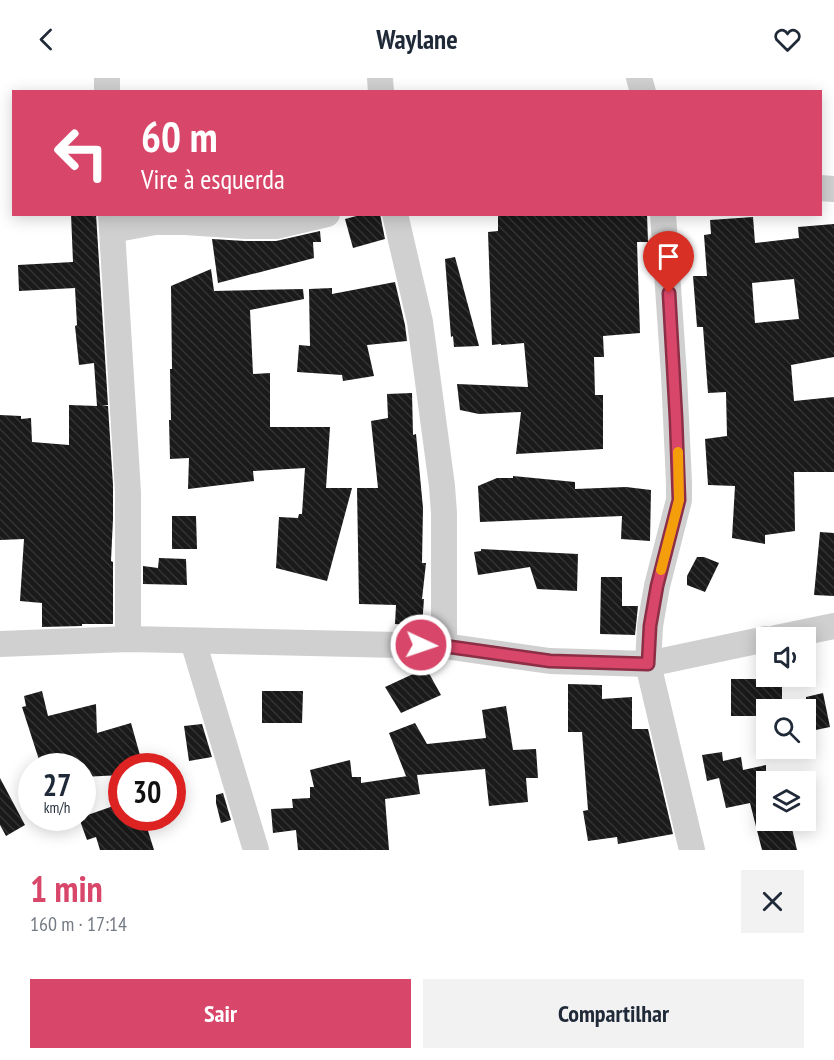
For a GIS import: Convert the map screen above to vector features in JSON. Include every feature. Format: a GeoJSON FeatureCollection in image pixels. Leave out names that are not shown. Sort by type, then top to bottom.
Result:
{"type":"FeatureCollection","features":[{"type":"Feature","properties":{"kind":"street"},"geometry":{"type":"LineString","coordinates":[[128,639],[128,492],[111,222],[276,226],[318,216]]}},
{"type":"Feature","properties":{"kind":"street"},"geometry":{"type":"LineString","coordinates":[[394,216],[420,322],[442,486],[444,646]]}},
{"type":"Feature","properties":{"kind":"street"},"geometry":{"type":"LineString","coordinates":[[663,216],[674,375],[679,500],[657,586],[650,626],[648,664],[692,850]]}},
{"type":"Feature","properties":{"kind":"street"},"geometry":{"type":"LineString","coordinates":[[816,630],[834,626]]}},
{"type":"Feature","properties":{"kind":"street"},"geometry":{"type":"LineString","coordinates":[[0,644],[128,639],[444,646],[550,661],[648,664],[756,641]]}},
{"type":"Feature","properties":{"kind":"street"},"geometry":{"type":"LineString","coordinates":[[193,641],[256,850]]}},
{"type":"Feature","properties":{"kind":"building"},"geometry":{"type":"Polygon","coordinates":[[[71,216],[96,216],[108,405],[102,406],[108,406],[113,485],[111,561],[113,562],[113,624],[42,627],[42,603],[20,601],[24,539],[0,540],[0,415],[21,416],[21,419],[31,418],[32,442],[69,445],[69,405],[97,406],[94,363],[79,365],[75,326],[77,325],[75,288],[19,291],[18,265],[73,262],[71,216]]]}},
{"type":"Feature","properties":{"kind":"building"},"geometry":{"type":"Polygon","coordinates":[[[356,216],[380,216],[385,239],[353,248],[345,219],[356,216]]]}},
{"type":"Feature","properties":{"kind":"building"},"geometry":{"type":"Polygon","coordinates":[[[498,216],[647,216],[648,242],[637,242],[640,333],[603,336],[604,357],[594,357],[595,395],[603,395],[603,449],[516,454],[521,412],[479,414],[460,410],[457,384],[528,387],[524,343],[492,345],[488,232],[498,231],[498,216]]]}},
{"type":"Feature","properties":{"kind":"building"},"geometry":{"type":"Polygon","coordinates":[[[753,217],[755,243],[799,238],[798,227],[834,224],[834,357],[791,365],[794,401],[834,397],[834,472],[794,472],[795,531],[765,535],[765,544],[732,538],[735,486],[708,485],[705,439],[727,436],[726,392],[708,393],[703,327],[697,327],[693,276],[707,276],[704,235],[711,234],[710,220],[753,217]],[[794,279],[752,283],[755,323],[799,319],[794,279]]]}},
{"type":"Feature","properties":{"kind":"building"},"geometry":{"type":"Polygon","coordinates":[[[320,231],[321,242],[313,242],[314,258],[218,283],[212,239],[276,241],[320,231]]]}},
{"type":"Feature","properties":{"kind":"building"},"geometry":{"type":"Polygon","coordinates":[[[455,257],[479,346],[454,347],[453,336],[451,337],[445,259],[455,257]]]}},
{"type":"Feature","properties":{"kind":"building"},"geometry":{"type":"Polygon","coordinates":[[[211,269],[214,291],[303,289],[304,299],[250,310],[253,374],[270,373],[270,427],[330,427],[326,488],[352,488],[327,581],[276,568],[279,517],[298,518],[299,514],[302,514],[305,468],[253,471],[254,481],[188,489],[189,458],[170,459],[171,286],[211,269]]]}},
{"type":"Feature","properties":{"kind":"building"},"geometry":{"type":"Polygon","coordinates":[[[395,282],[407,341],[367,345],[374,376],[343,381],[342,375],[297,372],[299,345],[310,346],[309,289],[332,288],[332,294],[395,282]]]}},
{"type":"Feature","properties":{"kind":"building"},"geometry":{"type":"Polygon","coordinates":[[[412,393],[413,435],[416,434],[423,508],[422,563],[426,563],[422,626],[395,624],[396,605],[359,604],[357,488],[378,488],[371,421],[388,418],[387,394],[412,393]]]}},
{"type":"Feature","properties":{"kind":"building"},"geometry":{"type":"Polygon","coordinates":[[[513,476],[575,482],[575,489],[626,487],[651,490],[650,541],[621,539],[622,516],[480,522],[478,486],[497,478],[513,478],[513,476]]]}},
{"type":"Feature","properties":{"kind":"building"},"geometry":{"type":"Polygon","coordinates":[[[172,516],[196,516],[197,549],[172,549],[172,516]]]}},
{"type":"Feature","properties":{"kind":"building"},"geometry":{"type":"Polygon","coordinates":[[[820,532],[834,533],[834,596],[814,595],[820,532]]]}},
{"type":"Feature","properties":{"kind":"building"},"geometry":{"type":"Polygon","coordinates":[[[481,549],[578,554],[577,591],[537,589],[530,567],[478,575],[474,552],[481,551],[481,549]]]}},
{"type":"Feature","properties":{"kind":"building"},"geometry":{"type":"Polygon","coordinates":[[[697,557],[704,557],[719,563],[705,592],[687,585],[687,576],[697,557]]]}},
{"type":"Feature","properties":{"kind":"building"},"geometry":{"type":"Polygon","coordinates":[[[159,558],[186,559],[187,585],[143,584],[143,566],[158,568],[159,558]]]}},
{"type":"Feature","properties":{"kind":"building"},"geometry":{"type":"Polygon","coordinates":[[[601,577],[622,577],[622,606],[638,606],[635,635],[600,634],[601,577]]]}},
{"type":"Feature","properties":{"kind":"building"},"geometry":{"type":"Polygon","coordinates":[[[426,668],[441,695],[401,713],[385,687],[426,668]]]}},
{"type":"Feature","properties":{"kind":"building"},"geometry":{"type":"Polygon","coordinates":[[[731,679],[756,679],[756,687],[782,687],[782,699],[756,699],[756,716],[731,716],[731,679]]]}},
{"type":"Feature","properties":{"kind":"building"},"geometry":{"type":"Polygon","coordinates":[[[568,684],[602,685],[602,699],[632,697],[632,729],[648,729],[673,834],[618,844],[617,837],[588,841],[583,811],[588,810],[582,732],[568,732],[568,684]]]}},
{"type":"Feature","properties":{"kind":"building"},"geometry":{"type":"Polygon","coordinates":[[[42,691],[48,716],[96,704],[97,733],[131,723],[139,753],[108,753],[108,776],[96,776],[96,753],[37,753],[22,707],[26,706],[24,696],[42,691]]]}},
{"type":"Feature","properties":{"kind":"building"},"geometry":{"type":"Polygon","coordinates":[[[262,691],[303,691],[302,723],[262,723],[262,691]]]}},
{"type":"Feature","properties":{"kind":"building"},"geometry":{"type":"Polygon","coordinates":[[[823,693],[830,727],[816,730],[816,699],[806,699],[806,697],[823,693]]]}},
{"type":"Feature","properties":{"kind":"building"},"geometry":{"type":"Polygon","coordinates":[[[506,706],[513,750],[536,749],[538,778],[526,778],[528,802],[489,806],[485,769],[417,775],[420,794],[385,799],[389,850],[298,850],[296,830],[273,833],[271,809],[293,808],[292,799],[310,798],[310,787],[314,787],[310,770],[350,760],[352,777],[361,777],[361,783],[408,776],[406,776],[389,733],[415,723],[427,744],[486,738],[482,710],[506,706]]]}},
{"type":"Feature","properties":{"kind":"building"},"geometry":{"type":"Polygon","coordinates":[[[202,724],[212,757],[189,761],[184,726],[202,724]]]}},
{"type":"Feature","properties":{"kind":"building"},"geometry":{"type":"Polygon","coordinates":[[[722,752],[723,761],[741,757],[743,770],[766,765],[766,771],[756,771],[756,826],[750,803],[726,808],[719,778],[707,781],[702,755],[722,752]]]}},
{"type":"Feature","properties":{"kind":"building"},"geometry":{"type":"Polygon","coordinates":[[[0,778],[18,812],[18,829],[6,836],[0,825],[0,778]]]}},
{"type":"Feature","properties":{"kind":"building"},"geometry":{"type":"Polygon","coordinates":[[[223,793],[231,820],[221,823],[216,795],[223,793]]]}},
{"type":"Feature","properties":{"kind":"building"},"geometry":{"type":"Polygon","coordinates":[[[108,808],[108,831],[148,831],[154,850],[100,850],[96,837],[87,840],[84,831],[96,831],[96,812],[108,808]]]}},
{"type":"Feature","properties":{"kind":"building"},"geometry":{"type":"Polygon","coordinates":[[[757,831],[793,831],[797,850],[762,850],[757,831]]]}},
{"type":"Feature","properties":{"kind":"slow traffic"},"geometry":{"type":"LineString","coordinates":[[661,570],[679,500],[678,452]]}},
{"type":"Feature","properties":{"kind":"route"},"geometry":{"type":"LineString","coordinates":[[421,645],[444,646],[550,661],[648,664],[650,626],[657,586],[679,500],[669,293]]}}]}
